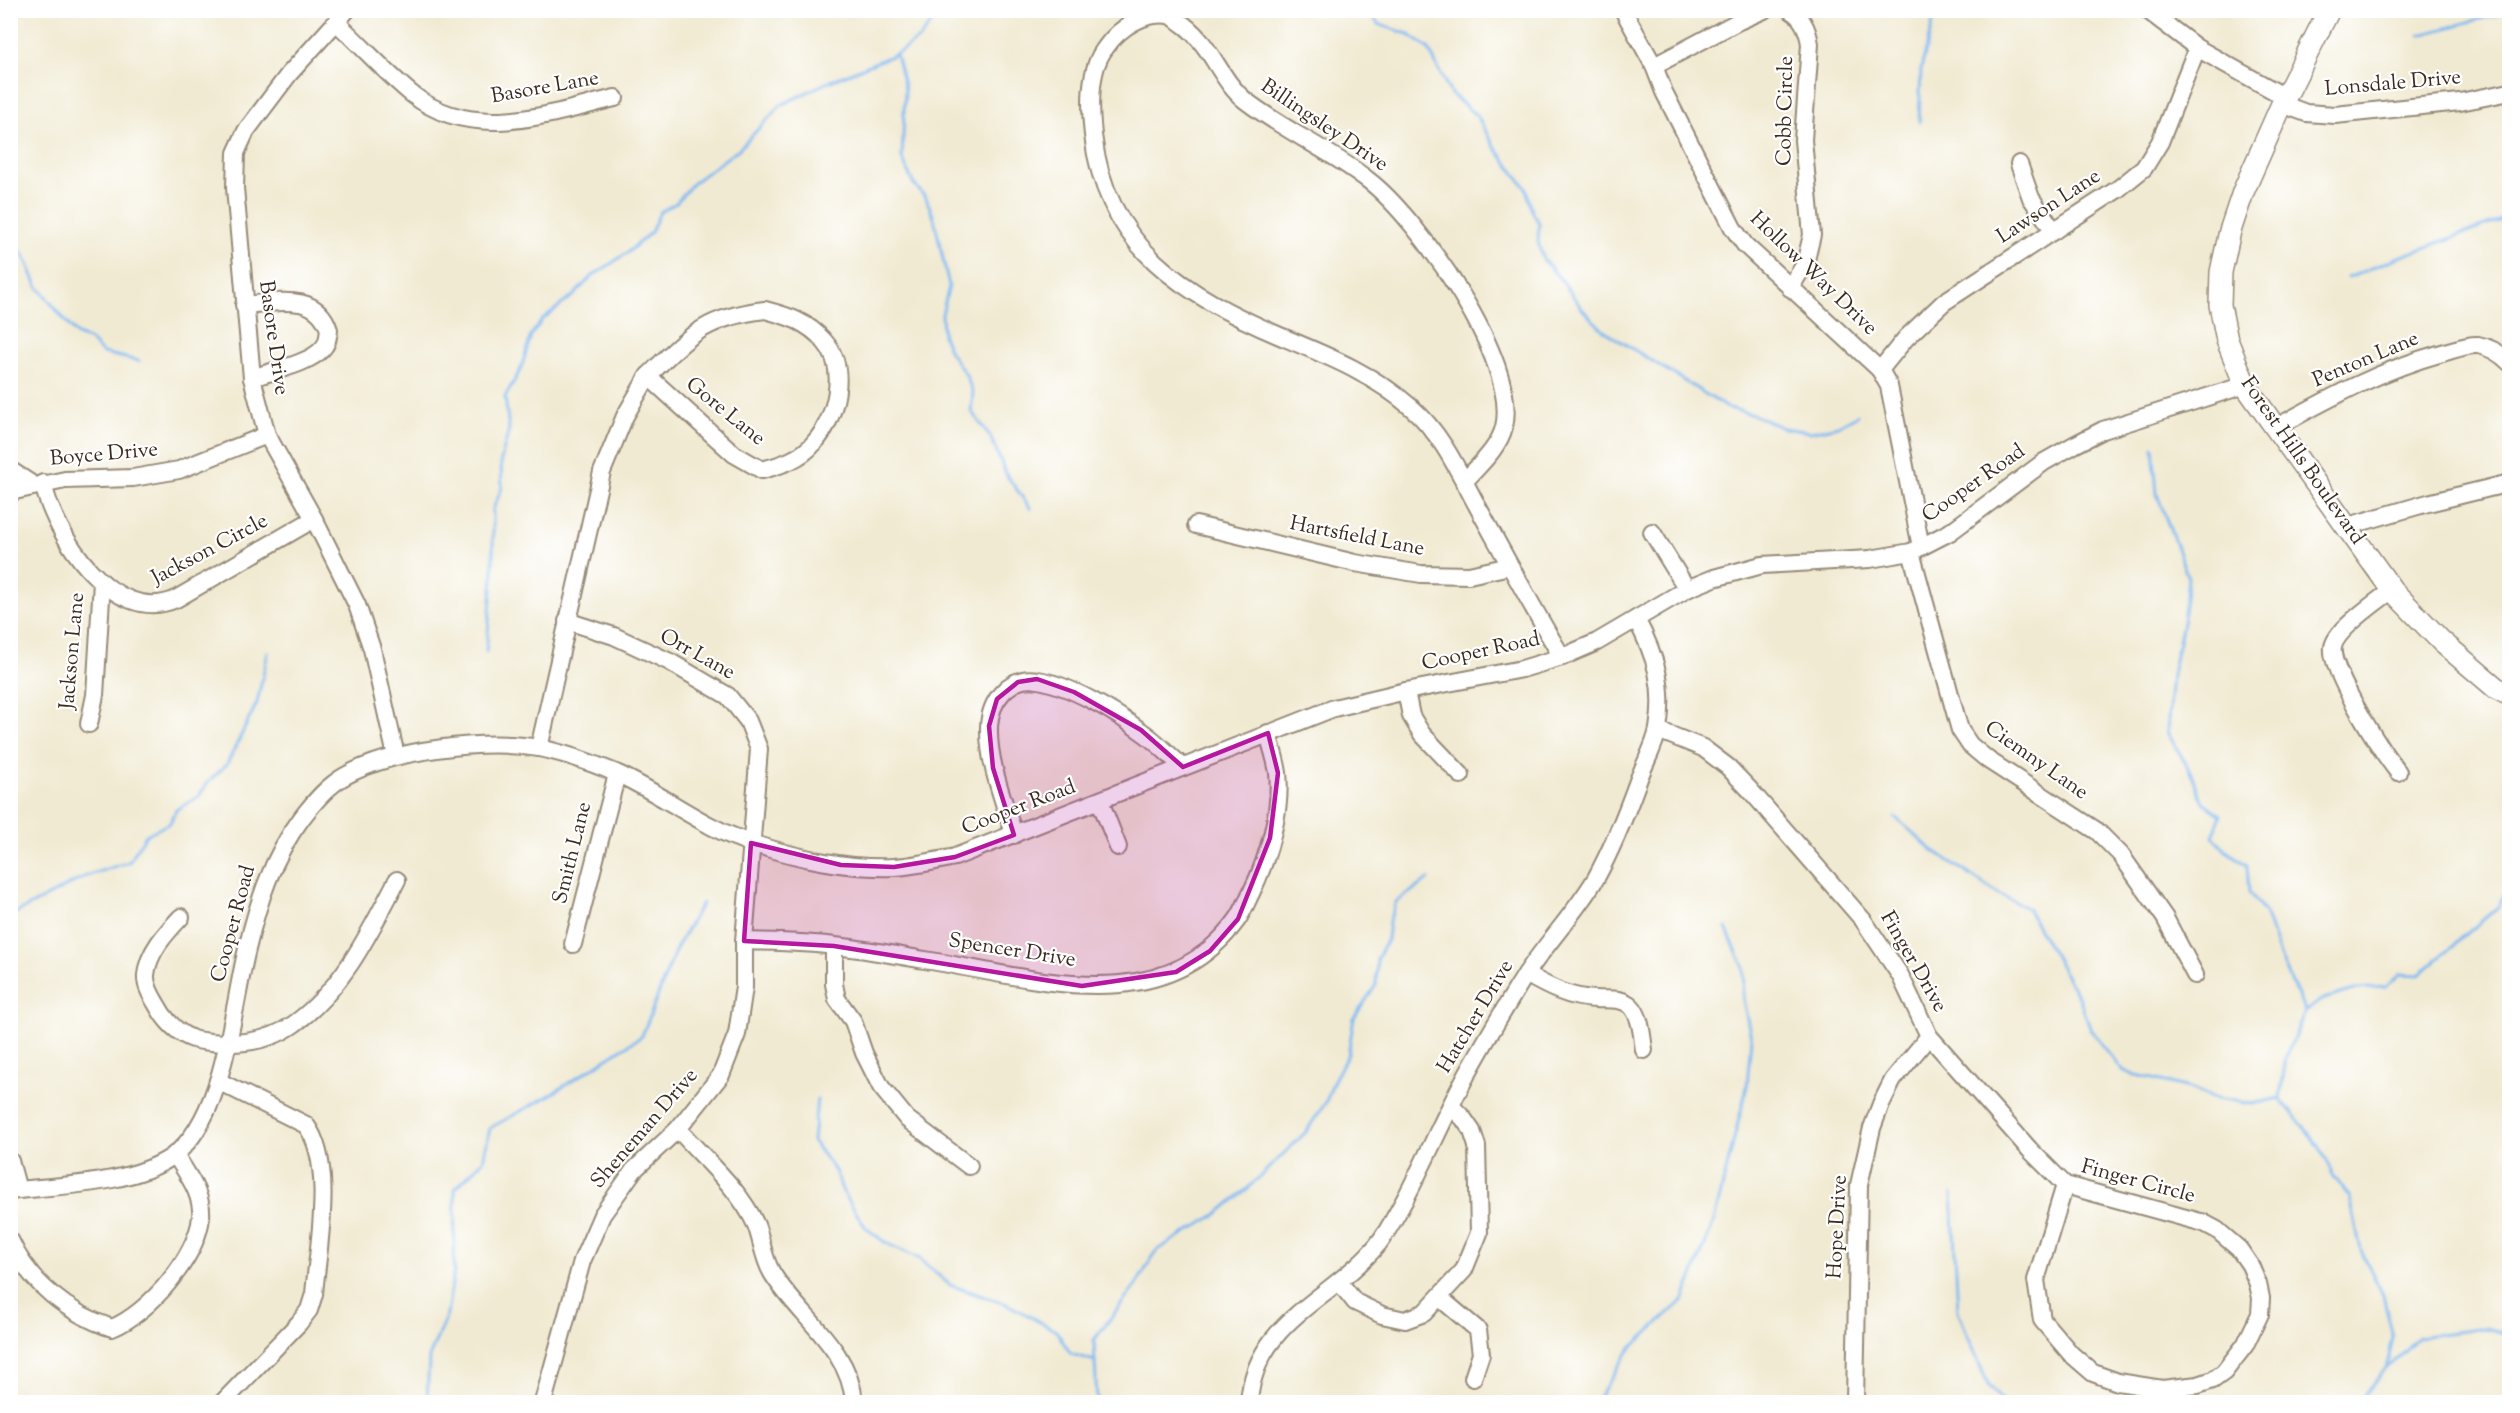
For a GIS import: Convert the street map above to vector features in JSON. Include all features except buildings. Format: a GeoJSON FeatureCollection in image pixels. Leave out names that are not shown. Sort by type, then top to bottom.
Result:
{"type":"FeatureCollection","features":[{"type":"Feature","properties":{"kind":"main road","name":"Forest Hills Boulevard"},"geometry":{"type":"LineString","coordinates":[[2329,10],[2283,101],[2243,192],[2230,231],[2221,272],[2220,305],[2227,340],[2245,385],[2392,590],[2442,642],[2496,688],[2510,695]]}},
{"type":"Feature","properties":{"kind":"street","name":"Hollow Way Drive"},"geometry":{"type":"LineString","coordinates":[[1623,10],[1654,66],[1664,92],[1733,228],[1745,245],[1880,370],[1889,386],[1916,549]]}},
{"type":"Feature","properties":{"kind":"street"},"geometry":{"type":"LineString","coordinates":[[1654,66],[1764,10]]}},
{"type":"Feature","properties":{"kind":"street","name":"Cobb Circle"},"geometry":{"type":"LineString","coordinates":[[1790,288],[1805,264],[1812,235],[1803,140],[1810,44],[1808,31],[1791,10]]}},
{"type":"Feature","properties":{"kind":"street","name":"Lonsdale Drive"},"geometry":{"type":"LineString","coordinates":[[2147,10],[2197,48],[2306,113],[2334,115],[2460,102],[2510,92]]}},
{"type":"Feature","properties":{"kind":"street","name":"Billingsley Drive"},"geometry":{"type":"LineString","coordinates":[[1464,482],[1503,432],[1506,418],[1503,392],[1494,357],[1455,282],[1439,258],[1396,204],[1372,182],[1341,159],[1277,122],[1242,98],[1205,43],[1173,16],[1130,16],[1103,49],[1096,66],[1090,115],[1100,173],[1124,226],[1155,264],[1186,288],[1245,320],[1334,357],[1375,379],[1416,411],[1432,430],[1464,482],[1562,657]]}},
{"type":"Feature","properties":{"kind":"street","name":"Basore Lane"},"geometry":{"type":"LineString","coordinates":[[342,17],[414,96],[449,114],[487,123],[538,117],[615,98]]}},
{"type":"Feature","properties":{"kind":"street","name":"Basore Drive"},"geometry":{"type":"LineString","coordinates":[[342,17],[289,74],[246,131],[236,153],[236,188],[244,305],[252,378],[267,435],[314,519],[357,604],[372,649],[396,756]]}},
{"type":"Feature","properties":{"kind":"street","name":"Lawson Lane"},"geometry":{"type":"LineString","coordinates":[[1880,370],[1906,338],[1944,302],[2118,189],[2144,168],[2160,142],[2197,48]]}},
{"type":"Feature","properties":{"kind":"street"},"geometry":{"type":"LineString","coordinates":[[2019,164],[2031,198],[2054,231]]}},
{"type":"Feature","properties":{"kind":"street"},"geometry":{"type":"LineString","coordinates":[[244,305],[292,302],[310,305],[321,312],[329,330],[323,348],[315,355],[252,378]]}},
{"type":"Feature","properties":{"kind":"street","name":"Gore Lane"},"geometry":{"type":"LineString","coordinates":[[539,748],[603,472],[625,416],[648,376],[689,336],[708,324],[728,315],[765,310],[799,320],[826,342],[838,377],[834,405],[826,427],[814,444],[781,465],[762,470],[734,454],[648,376]]}},
{"type":"Feature","properties":{"kind":"street","name":"Penton Lane"},"geometry":{"type":"LineString","coordinates":[[2275,428],[2348,387],[2404,363],[2446,351],[2478,345],[2501,355],[2510,363]]}},
{"type":"Feature","properties":{"kind":"street","name":"Cooper Road"},"geometry":{"type":"LineString","coordinates":[[14,1190],[120,1178],[144,1170],[175,1154],[200,1122],[218,1081],[258,905],[275,860],[312,803],[327,789],[344,776],[396,756],[469,746],[539,748],[587,762],[617,774],[716,828],[751,843],[841,865],[894,867],[955,857],[1334,708],[1406,691],[1522,669],[1562,657],[1597,642],[1687,589],[1714,578],[1762,565],[1861,560],[1916,549],[1950,532],[2044,462],[2103,430],[2245,385]]}},
{"type":"Feature","properties":{"kind":"street","name":"Boyce Drive"},"geometry":{"type":"LineString","coordinates":[[10,492],[38,484],[65,480],[132,478],[178,470],[267,435]]}},
{"type":"Feature","properties":{"kind":"street"},"geometry":{"type":"LineString","coordinates":[[10,470],[38,484]]}},
{"type":"Feature","properties":{"kind":"street"},"geometry":{"type":"LineString","coordinates":[[2348,526],[2510,483]]}},
{"type":"Feature","properties":{"kind":"street","name":"Jackson Circle"},"geometry":{"type":"LineString","coordinates":[[38,484],[55,521],[75,553],[102,582],[124,597],[139,603],[164,604],[314,519]]}},
{"type":"Feature","properties":{"kind":"street","name":"Hartsfield Lane"},"geometry":{"type":"LineString","coordinates":[[1196,525],[1356,562],[1421,574],[1468,575],[1510,566]]}},
{"type":"Feature","properties":{"kind":"street"},"geometry":{"type":"LineString","coordinates":[[1652,532],[1687,589]]}},
{"type":"Feature","properties":{"kind":"street","name":"Ciemny Lane"},"geometry":{"type":"LineString","coordinates":[[1916,549],[1960,730],[1970,745],[1988,760],[2097,831],[2121,855],[2143,884],[2186,954],[2195,975]]}},
{"type":"Feature","properties":{"kind":"street","name":"Jackson Lane"},"geometry":{"type":"LineString","coordinates":[[89,724],[95,695],[102,582]]}},
{"type":"Feature","properties":{"kind":"street"},"geometry":{"type":"LineString","coordinates":[[2392,590],[2348,626],[2333,647],[2336,664],[2372,736],[2398,772]]}},
{"type":"Feature","properties":{"kind":"street","name":"Hatcher Drive"},"geometry":{"type":"LineString","coordinates":[[1249,1402],[1254,1373],[1261,1355],[1272,1339],[1310,1303],[1340,1283],[1379,1242],[1422,1168],[1475,1059],[1526,974],[1595,879],[1613,844],[1658,730],[1659,682],[1656,665],[1653,650],[1636,619]]}},
{"type":"Feature","properties":{"kind":"street","name":"Orr Lane"},"geometry":{"type":"LineString","coordinates":[[567,621],[614,636],[670,662],[728,696],[748,721],[759,749],[751,843]]}},
{"type":"Feature","properties":{"kind":"street"},"geometry":{"type":"LineString","coordinates":[[1014,835],[993,768],[989,726],[996,699],[1018,682],[1037,679],[1074,692],[1141,730],[1183,767]]}},
{"type":"Feature","properties":{"kind":"street"},"geometry":{"type":"LineString","coordinates":[[1406,691],[1411,716],[1422,734],[1461,775]]}},
{"type":"Feature","properties":{"kind":"street","name":"Finger Drive"},"geometry":{"type":"LineString","coordinates":[[1658,730],[1703,748],[1728,767],[1750,790],[1863,920],[1900,975],[1929,1036],[2030,1150],[2065,1185]]}},
{"type":"Feature","properties":{"kind":"street","name":"Spencer Drive"},"geometry":{"type":"LineString","coordinates":[[744,941],[834,946],[1063,985],[1110,985],[1148,980],[1176,972],[1210,951],[1238,919],[1257,881],[1277,806],[1278,773],[1268,733]]}},
{"type":"Feature","properties":{"kind":"street","name":"Smith Lane"},"geometry":{"type":"LineString","coordinates":[[573,944],[617,774]]}},
{"type":"Feature","properties":{"kind":"street"},"geometry":{"type":"LineString","coordinates":[[1100,801],[1118,847]]}},
{"type":"Feature","properties":{"kind":"street","name":"Sheneman Drive"},"geometry":{"type":"LineString","coordinates":[[543,1402],[582,1262],[602,1215],[634,1170],[678,1130],[721,1075],[737,1034],[744,987],[744,941],[751,843]]}},
{"type":"Feature","properties":{"kind":"street"},"geometry":{"type":"LineString","coordinates":[[181,917],[163,936],[152,957],[146,977],[148,986],[166,1020],[194,1040],[228,1044],[260,1041],[293,1024],[324,997],[359,952],[397,880]]}},
{"type":"Feature","properties":{"kind":"street"},"geometry":{"type":"LineString","coordinates":[[834,946],[834,984],[837,999],[853,1021],[864,1053],[881,1087],[907,1119],[969,1166]]}},
{"type":"Feature","properties":{"kind":"street"},"geometry":{"type":"LineString","coordinates":[[1526,974],[1549,988],[1584,999],[1622,1000],[1631,1006],[1637,1016],[1644,1050]]}},
{"type":"Feature","properties":{"kind":"street","name":"Hope Drive"},"geometry":{"type":"LineString","coordinates":[[1855,1402],[1859,1185],[1872,1128],[1881,1104],[1893,1080],[1929,1036]]}},
{"type":"Feature","properties":{"kind":"street"},"geometry":{"type":"LineString","coordinates":[[218,1081],[306,1125],[314,1136],[323,1174],[314,1294],[309,1310],[223,1402]]}},
{"type":"Feature","properties":{"kind":"street"},"geometry":{"type":"LineString","coordinates":[[1340,1283],[1355,1302],[1382,1315],[1405,1320],[1424,1314],[1464,1269],[1479,1233],[1477,1146],[1472,1131],[1451,1106]]}},
{"type":"Feature","properties":{"kind":"street"},"geometry":{"type":"LineString","coordinates":[[678,1130],[747,1209],[756,1226],[772,1273],[839,1358],[849,1378],[854,1402]]}},
{"type":"Feature","properties":{"kind":"street"},"geometry":{"type":"LineString","coordinates":[[10,1240],[38,1282],[63,1304],[91,1320],[112,1328],[125,1323],[170,1280],[185,1261],[195,1239],[201,1216],[199,1199],[175,1154]]}},
{"type":"Feature","properties":{"kind":"street"},"geometry":{"type":"LineString","coordinates":[[10,1161],[14,1190]]}},
{"type":"Feature","properties":{"kind":"street","name":"Finger Circle"},"geometry":{"type":"LineString","coordinates":[[2065,1185],[2204,1223],[2217,1230],[2239,1249],[2250,1265],[2258,1284],[2261,1298],[2260,1314],[2245,1344],[2224,1372],[2213,1380],[2198,1385],[2162,1389],[2118,1382],[2093,1373],[2071,1354],[2042,1320],[2036,1280],[2065,1185]]}},
{"type":"Feature","properties":{"kind":"street"},"geometry":{"type":"LineString","coordinates":[[1440,1298],[1478,1330],[1481,1354],[1473,1378]]}},
{"type":"Feature","properties":{"kind":"highlighted area"},"geometry":{"type":"Polygon","coordinates":[[[1037,679],[1074,692],[1141,730],[1183,767],[1268,733],[1278,773],[1270,838],[1238,919],[1210,951],[1176,972],[1082,986],[834,946],[744,941],[751,843],[841,865],[894,867],[955,857],[1014,835],[993,768],[989,726],[997,699],[1018,682],[1037,679]]]}},
{"type":"Feature","properties":{"kind":"waterway"},"geometry":{"type":"LineString","coordinates":[[486,652],[493,578],[493,509],[502,488],[501,460],[509,429],[505,397],[521,369],[531,335],[543,319],[574,295],[591,277],[627,253],[651,232],[660,212],[676,203],[693,183],[740,148],[781,105],[826,83],[896,54],[920,38],[933,20],[935,10]]}},
{"type":"Feature","properties":{"kind":"waterway"},"geometry":{"type":"LineString","coordinates":[[1369,10],[1378,24],[1408,34],[1428,48],[1451,94],[1477,116],[1494,146],[1526,188],[1532,211],[1539,223],[1538,242],[1543,259],[1583,310],[1604,331],[1726,407],[1754,415],[1783,428],[1810,432],[1838,426],[1858,415]]}},
{"type":"Feature","properties":{"kind":"waterway"},"geometry":{"type":"LineString","coordinates":[[1919,122],[1921,69],[1936,10]]}},
{"type":"Feature","properties":{"kind":"waterway"},"geometry":{"type":"LineString","coordinates":[[2420,35],[2510,11]]}},
{"type":"Feature","properties":{"kind":"waterway"},"geometry":{"type":"LineString","coordinates":[[896,54],[905,89],[902,158],[913,183],[926,198],[934,218],[949,286],[942,314],[943,336],[950,352],[966,375],[973,393],[971,411],[990,436],[1007,476],[1031,509]]}},
{"type":"Feature","properties":{"kind":"waterway"},"geometry":{"type":"LineString","coordinates":[[2348,278],[2396,258],[2510,217]]}},
{"type":"Feature","properties":{"kind":"waterway"},"geometry":{"type":"LineString","coordinates":[[10,241],[24,255],[37,286],[77,335],[90,340],[103,353],[139,361]]}},
{"type":"Feature","properties":{"kind":"waterway"},"geometry":{"type":"LineString","coordinates":[[2153,447],[2157,494],[2188,578],[2183,623],[2172,674],[2167,732],[2189,769],[2203,802],[2221,815],[2213,836],[2225,850],[2247,865],[2249,892],[2266,915],[2282,961],[2305,1011],[2286,1057],[2280,1098],[2319,1146],[2333,1175],[2350,1198],[2361,1250],[2383,1295],[2393,1337],[2386,1369],[2358,1402]]}},
{"type":"Feature","properties":{"kind":"waterway"},"geometry":{"type":"LineString","coordinates":[[10,916],[86,876],[129,862],[146,835],[170,823],[176,810],[199,796],[207,783],[227,764],[257,703],[268,652]]}},
{"type":"Feature","properties":{"kind":"waterway"},"geometry":{"type":"LineString","coordinates":[[1895,817],[1931,849],[1997,893],[2027,908],[2080,1000],[2091,1030],[2124,1072],[2190,1088],[2211,1097],[2252,1104],[2280,1098]]}},
{"type":"Feature","properties":{"kind":"waterway"},"geometry":{"type":"LineString","coordinates":[[1097,1402],[1094,1340],[1136,1285],[1157,1250],[1217,1214],[1247,1189],[1305,1133],[1326,1102],[1334,1080],[1348,1054],[1354,1018],[1376,985],[1377,960],[1387,939],[1389,921],[1396,902],[1429,879]]}},
{"type":"Feature","properties":{"kind":"waterway"},"geometry":{"type":"LineString","coordinates":[[2305,1011],[2324,999],[2358,989],[2386,987],[2400,974],[2419,975],[2499,906],[2510,884]]}},
{"type":"Feature","properties":{"kind":"waterway"},"geometry":{"type":"LineString","coordinates":[[427,1402],[429,1357],[447,1314],[454,1270],[455,1189],[483,1161],[490,1128],[550,1095],[642,1036],[676,949],[702,903]]}},
{"type":"Feature","properties":{"kind":"waterway"},"geometry":{"type":"LineString","coordinates":[[1596,1402],[1629,1350],[1684,1299],[1714,1221],[1747,1086],[1751,1038],[1743,999],[1744,968],[1726,928]]}},
{"type":"Feature","properties":{"kind":"waterway"},"geometry":{"type":"LineString","coordinates":[[817,1099],[813,1141],[835,1171],[843,1192],[866,1228],[886,1243],[918,1258],[950,1285],[1009,1305],[1056,1331],[1071,1354],[1095,1361]]}},
{"type":"Feature","properties":{"kind":"waterway"},"geometry":{"type":"LineString","coordinates":[[1952,1194],[1958,1311],[1988,1385],[2003,1402]]}},
{"type":"Feature","properties":{"kind":"waterway"},"geometry":{"type":"LineString","coordinates":[[2387,1368],[2418,1337],[2485,1328],[2510,1334]]}}]}
